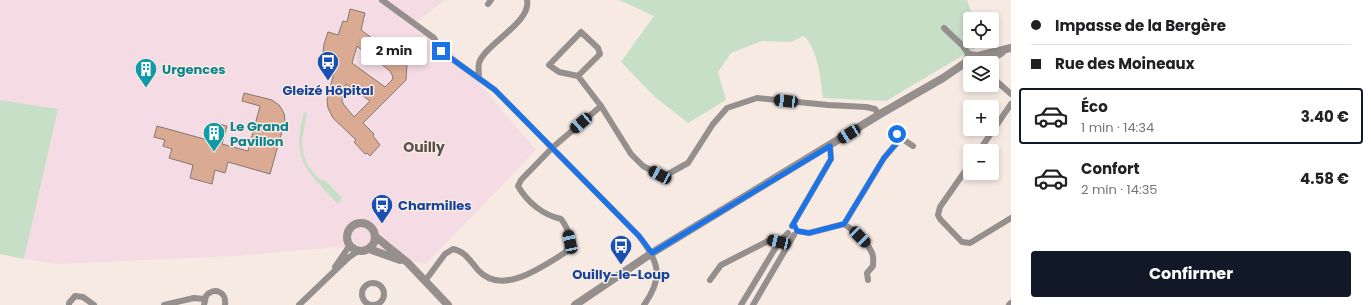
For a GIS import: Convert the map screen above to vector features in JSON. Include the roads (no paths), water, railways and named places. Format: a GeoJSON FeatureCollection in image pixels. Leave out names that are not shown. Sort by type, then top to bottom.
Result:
{"type":"FeatureCollection","features":[{"type":"Feature","properties":{"kind":"street"},"geometry":{"type":"LineString","coordinates":[[382,0],[434,38],[441,51],[495,90],[639,236],[652,253],[658,273],[648,299],[644,305]]}},
{"type":"Feature","properties":{"kind":"street"},"geometry":{"type":"LineString","coordinates":[[479,78],[479,63],[485,52],[506,35],[526,12],[527,0]]}},
{"type":"Feature","properties":{"kind":"street"},"geometry":{"type":"LineString","coordinates":[[944,28],[964,46],[969,56]]}},
{"type":"Feature","properties":{"kind":"street"},"geometry":{"type":"LineString","coordinates":[[578,76],[600,54],[598,48],[581,32],[549,65],[560,72],[578,76],[600,106],[631,154],[643,166],[660,175],[668,174],[688,163],[713,124],[727,108],[757,98],[866,107],[875,109],[879,115]]}},
{"type":"Feature","properties":{"kind":"street"},"geometry":{"type":"LineString","coordinates":[[990,56],[1010,48]]}},
{"type":"Feature","properties":{"kind":"street"},"geometry":{"type":"LineString","coordinates":[[997,56],[1010,48]]}},
{"type":"Feature","properties":{"kind":"street"},"geometry":{"type":"LineString","coordinates":[[575,305],[652,253],[879,115],[963,68]]}},
{"type":"Feature","properties":{"kind":"street"},"geometry":{"type":"LineString","coordinates":[[999,83],[1011,94]]}},
{"type":"Feature","properties":{"kind":"street"},"geometry":{"type":"LineString","coordinates":[[984,144],[1011,104]]}},
{"type":"Feature","properties":{"kind":"street"},"geometry":{"type":"LineString","coordinates":[[425,281],[445,254],[453,249],[464,254],[478,271],[498,282],[513,281],[566,252],[570,242],[567,228],[560,219],[543,213],[523,195],[518,186],[521,180],[552,148],[600,106]]}},
{"type":"Feature","properties":{"kind":"street"},"geometry":{"type":"LineString","coordinates":[[741,305],[779,242],[793,233],[809,233],[844,224],[899,136],[913,146]]}},
{"type":"Feature","properties":{"kind":"street"},"geometry":{"type":"LineString","coordinates":[[793,233],[788,229],[792,226],[831,159],[830,146]]}},
{"type":"Feature","properties":{"kind":"street"},"geometry":{"type":"LineString","coordinates":[[963,174],[940,207],[938,215],[962,242],[970,243],[1011,218]]}},
{"type":"Feature","properties":{"kind":"street"},"geometry":{"type":"LineString","coordinates":[[358,251],[350,245],[347,235],[350,229],[356,224],[361,223],[369,225],[374,230],[376,237],[375,242],[369,249]]}},
{"type":"Feature","properties":{"kind":"street"},"geometry":{"type":"LineString","coordinates":[[844,224],[854,231],[866,243],[873,254],[873,266],[867,272],[868,280]]}},
{"type":"Feature","properties":{"kind":"street"},"geometry":{"type":"LineString","coordinates":[[753,305],[793,233]]}},
{"type":"Feature","properties":{"kind":"street"},"geometry":{"type":"LineString","coordinates":[[376,237],[408,263],[448,305]]}},
{"type":"Feature","properties":{"kind":"street"},"geometry":{"type":"LineString","coordinates":[[710,280],[721,265],[770,240],[779,242]]}},
{"type":"Feature","properties":{"kind":"street"},"geometry":{"type":"LineString","coordinates":[[328,277],[350,245]]}},
{"type":"Feature","properties":{"kind":"street"},"geometry":{"type":"LineString","coordinates":[[299,305],[358,251],[369,249],[408,263]]}},
{"type":"Feature","properties":{"kind":"street"},"geometry":{"type":"LineString","coordinates":[[164,305],[194,298],[204,302],[208,293],[218,291],[224,295],[225,305]]}},
{"type":"Feature","properties":{"kind":"street"},"geometry":{"type":"LineString","coordinates":[[69,305],[75,296],[83,297],[94,305]]}},
{"type":"Feature","properties":{"kind":"place","name":"Gleizé Hôpital"},"geometry":{"type":"Point","coordinates":[328,82]}},
{"type":"Feature","properties":{"kind":"place","name":"Urgences"},"geometry":{"type":"Point","coordinates":[146,88]}},
{"type":"Feature","properties":{"kind":"place","name":"Le Grand Pavillon"},"geometry":{"type":"Point","coordinates":[214,152]}},
{"type":"Feature","properties":{"kind":"place","name":"Charmilles"},"geometry":{"type":"Point","coordinates":[382,224]}},
{"type":"Feature","properties":{"kind":"place","name":"Ouilly-le-Loup"},"geometry":{"type":"Point","coordinates":[621,266]}},
{"type":"Feature","properties":{"kind":"district","name":"Ouilly"},"geometry":{"type":"Point","coordinates":[424,147]}}]}
